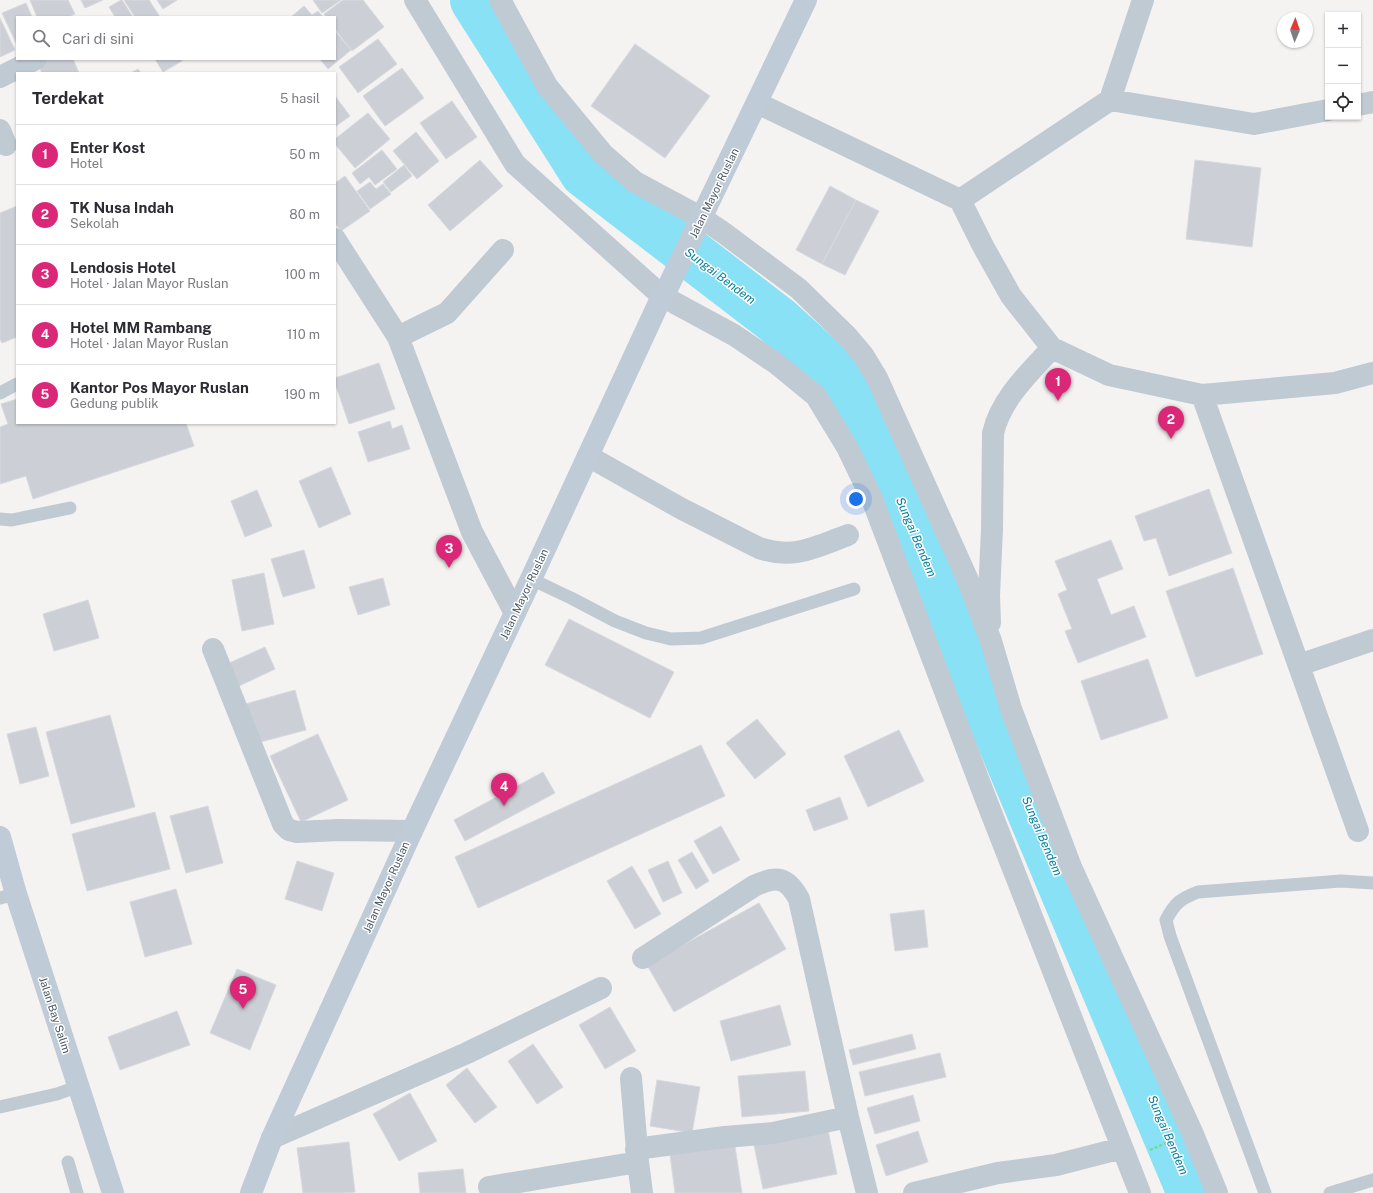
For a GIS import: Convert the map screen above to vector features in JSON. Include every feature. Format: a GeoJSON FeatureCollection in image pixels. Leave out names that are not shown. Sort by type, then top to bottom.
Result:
{"type":"FeatureCollection","features":[{"type":"Feature","properties":{"kind":"street"},"geometry":{"type":"LineString","coordinates":[[415,0],[515,164],[664,293],[777,364],[816,396],[847,447],[872,499],[985,797],[1140,1193]]}},
{"type":"Feature","properties":{"kind":"street"},"geometry":{"type":"LineString","coordinates":[[500,0],[548,86],[603,154],[635,182],[699,224],[724,233],[798,289],[830,318],[863,355],[877,378],[963,571],[991,641],[1010,709],[1071,867],[1192,1132],[1217,1193]]}},
{"type":"Feature","properties":{"kind":"street","name":"Jalan Mayor Ruslan"},"geometry":{"type":"LineString","coordinates":[[251,1193],[272,1138],[412,831],[664,293],[699,224],[806,0]]}},
{"type":"Feature","properties":{"kind":"street"},"geometry":{"type":"LineString","coordinates":[[960,200],[1110,100],[1143,0]]}},
{"type":"Feature","properties":{"kind":"street"},"geometry":{"type":"LineString","coordinates":[[0,77],[34,60]]}},
{"type":"Feature","properties":{"kind":"street"},"geometry":{"type":"LineString","coordinates":[[1110,100],[1254,124],[1325,111]]}},
{"type":"Feature","properties":{"kind":"street"},"geometry":{"type":"LineString","coordinates":[[1361,104],[1373,102]]}},
{"type":"Feature","properties":{"kind":"street"},"geometry":{"type":"LineString","coordinates":[[756,103],[960,200],[983,246],[1011,296],[1052,348],[1110,375],[1202,394],[1334,383],[1373,373]]}},
{"type":"Feature","properties":{"kind":"street"},"geometry":{"type":"LineString","coordinates":[[336,240],[398,338],[472,532],[515,613]]}},
{"type":"Feature","properties":{"kind":"street"},"geometry":{"type":"LineString","coordinates":[[398,338],[447,313],[503,250]]}},
{"type":"Feature","properties":{"kind":"street"},"geometry":{"type":"LineString","coordinates":[[991,641],[989,595],[992,529],[993,433],[996,420],[1019,384],[1052,348]]}},
{"type":"Feature","properties":{"kind":"street"},"geometry":{"type":"LineString","coordinates":[[1202,394],[1358,831]]}},
{"type":"Feature","properties":{"kind":"street"},"geometry":{"type":"LineString","coordinates":[[588,456],[682,509],[759,548],[770,552],[794,553],[814,548],[848,535]]}},
{"type":"Feature","properties":{"kind":"street"},"geometry":{"type":"LineString","coordinates":[[1299,665],[1373,640]]}},
{"type":"Feature","properties":{"kind":"street"},"geometry":{"type":"LineString","coordinates":[[213,649],[283,824],[289,830],[297,832],[339,830],[412,831]]}},
{"type":"Feature","properties":{"kind":"street","name":"Jalan Bay Salim"},"geometry":{"type":"LineString","coordinates":[[0,836],[8,896],[79,1086],[113,1193]]}},
{"type":"Feature","properties":{"kind":"street"},"geometry":{"type":"LineString","coordinates":[[643,958],[754,886],[767,880],[776,879],[785,881],[793,888],[799,899],[867,1193]]}},
{"type":"Feature","properties":{"kind":"street"},"geometry":{"type":"LineString","coordinates":[[272,1138],[467,1053],[601,988]]}},
{"type":"Feature","properties":{"kind":"street"},"geometry":{"type":"LineString","coordinates":[[631,1078],[637,1155],[642,1193]]}},
{"type":"Feature","properties":{"kind":"street"},"geometry":{"type":"LineString","coordinates":[[489,1187],[637,1155],[726,1138],[773,1133],[848,1116]]}},
{"type":"Feature","properties":{"kind":"street"},"geometry":{"type":"LineString","coordinates":[[914,1193],[998,1173],[1056,1165],[1122,1148]]}},
{"type":"Feature","properties":{"kind":"lane"},"geometry":{"type":"LineString","coordinates":[[0,393],[16,385]]}},
{"type":"Feature","properties":{"kind":"lane"},"geometry":{"type":"LineString","coordinates":[[0,519],[12,520],[70,508]]}},
{"type":"Feature","properties":{"kind":"lane"},"geometry":{"type":"LineString","coordinates":[[531,579],[615,621],[646,633],[671,639],[701,638],[854,589]]}},
{"type":"Feature","properties":{"kind":"lane"},"geometry":{"type":"LineString","coordinates":[[1265,1193],[1170,936],[1166,920],[1173,907],[1183,898],[1198,892],[1341,881],[1373,883]]}},
{"type":"Feature","properties":{"kind":"lane"},"geometry":{"type":"LineString","coordinates":[[0,1107],[51,1096],[79,1086]]}},
{"type":"Feature","properties":{"kind":"lane"},"geometry":{"type":"LineString","coordinates":[[68,1162],[77,1193]]}},
{"type":"Feature","properties":{"kind":"lane"},"geometry":{"type":"LineString","coordinates":[[1330,1193],[1373,1180]]}},
{"type":"Feature","properties":{"kind":"path"},"geometry":{"type":"LineString","coordinates":[[1149,1150],[1175,1139]]}},
{"type":"Feature","properties":{"kind":"building"},"geometry":{"type":"Polygon","coordinates":[[[30,0],[68,0],[75,14],[70,16],[37,16],[30,0]]]}},
{"type":"Feature","properties":{"kind":"building"},"geometry":{"type":"Polygon","coordinates":[[[81,0],[103,0],[85,8],[81,0]]]}},
{"type":"Feature","properties":{"kind":"building"},"geometry":{"type":"Polygon","coordinates":[[[122,0],[132,16],[114,16],[109,7],[122,0]]]}},
{"type":"Feature","properties":{"kind":"building"},"geometry":{"type":"Polygon","coordinates":[[[124,0],[149,0],[159,16],[134,16],[124,0]]]}},
{"type":"Feature","properties":{"kind":"building"},"geometry":{"type":"Polygon","coordinates":[[[157,0],[177,0],[163,9],[157,0]]]}},
{"type":"Feature","properties":{"kind":"building"},"geometry":{"type":"Polygon","coordinates":[[[313,0],[341,0],[322,13],[313,0]]]}},
{"type":"Feature","properties":{"kind":"building"},"geometry":{"type":"Polygon","coordinates":[[[343,0],[363,0],[384,27],[352,51],[336,30],[336,16],[325,16],[324,14],[343,0]]]}},
{"type":"Feature","properties":{"kind":"building"},"geometry":{"type":"Polygon","coordinates":[[[26,3],[32,16],[16,16],[16,43],[2,13],[26,3]]]}},
{"type":"Feature","properties":{"kind":"building"},"geometry":{"type":"Polygon","coordinates":[[[304,6],[312,15],[318,11],[322,16],[292,16],[304,6]]]}},
{"type":"Feature","properties":{"kind":"building"},"geometry":{"type":"Polygon","coordinates":[[[0,18],[15,50],[0,57],[0,18]]]}},
{"type":"Feature","properties":{"kind":"building"},"geometry":{"type":"Polygon","coordinates":[[[336,32],[351,50],[328,69],[321,60],[336,60],[336,32]]]}},
{"type":"Feature","properties":{"kind":"building"},"geometry":{"type":"Polygon","coordinates":[[[378,39],[397,64],[358,93],[339,67],[378,39]]]}},
{"type":"Feature","properties":{"kind":"building"},"geometry":{"type":"Polygon","coordinates":[[[635,44],[710,96],[665,158],[591,106],[635,44]]]}},
{"type":"Feature","properties":{"kind":"building"},"geometry":{"type":"Polygon","coordinates":[[[49,60],[73,60],[79,72],[42,72],[38,65],[49,60]]]}},
{"type":"Feature","properties":{"kind":"building"},"geometry":{"type":"Polygon","coordinates":[[[156,60],[182,61],[163,72],[156,60]]]}},
{"type":"Feature","properties":{"kind":"building"},"geometry":{"type":"Polygon","coordinates":[[[402,68],[424,98],[385,126],[363,96],[402,68]]]}},
{"type":"Feature","properties":{"kind":"building"},"geometry":{"type":"Polygon","coordinates":[[[138,69],[140,72],[133,72],[138,69]]]}},
{"type":"Feature","properties":{"kind":"building"},"geometry":{"type":"Polygon","coordinates":[[[336,97],[350,116],[336,126],[336,97]]]}},
{"type":"Feature","properties":{"kind":"building"},"geometry":{"type":"Polygon","coordinates":[[[452,101],[477,137],[446,159],[420,123],[452,101]]]}},
{"type":"Feature","properties":{"kind":"building"},"geometry":{"type":"Polygon","coordinates":[[[368,113],[390,139],[355,168],[336,145],[336,138],[368,113]]]}},
{"type":"Feature","properties":{"kind":"building"},"geometry":{"type":"Polygon","coordinates":[[[416,132],[439,161],[417,179],[393,151],[416,132]]]}},
{"type":"Feature","properties":{"kind":"building"},"geometry":{"type":"Polygon","coordinates":[[[382,150],[397,169],[375,185],[369,177],[360,184],[352,173],[382,150]]]}},
{"type":"Feature","properties":{"kind":"building"},"geometry":{"type":"Polygon","coordinates":[[[480,160],[503,186],[450,231],[428,205],[480,160]]]}},
{"type":"Feature","properties":{"kind":"building"},"geometry":{"type":"Polygon","coordinates":[[[1195,160],[1261,168],[1252,247],[1186,239],[1195,160]]]}},
{"type":"Feature","properties":{"kind":"building"},"geometry":{"type":"Polygon","coordinates":[[[404,165],[412,176],[391,192],[383,182],[404,165]]]}},
{"type":"Feature","properties":{"kind":"building"},"geometry":{"type":"Polygon","coordinates":[[[345,176],[370,211],[341,231],[336,224],[336,182],[345,176]]]}},
{"type":"Feature","properties":{"kind":"building"},"geometry":{"type":"Polygon","coordinates":[[[370,182],[376,189],[383,184],[391,194],[370,209],[357,191],[370,182]]]}},
{"type":"Feature","properties":{"kind":"building"},"geometry":{"type":"Polygon","coordinates":[[[830,186],[856,200],[822,264],[796,250],[830,186]]]}},
{"type":"Feature","properties":{"kind":"building"},"geometry":{"type":"Polygon","coordinates":[[[856,200],[879,211],[845,275],[822,264],[856,200]]]}},
{"type":"Feature","properties":{"kind":"building"},"geometry":{"type":"Polygon","coordinates":[[[16,206],[16,337],[2,343],[0,339],[0,213],[16,206]]]}},
{"type":"Feature","properties":{"kind":"building"},"geometry":{"type":"Polygon","coordinates":[[[379,363],[395,409],[349,424],[336,386],[336,378],[379,363]]]}},
{"type":"Feature","properties":{"kind":"building"},"geometry":{"type":"Polygon","coordinates":[[[16,399],[16,424],[186,424],[194,446],[33,499],[26,476],[0,484],[0,427],[8,424],[1,404],[16,399]]]}},
{"type":"Feature","properties":{"kind":"building"},"geometry":{"type":"Polygon","coordinates":[[[390,421],[392,429],[402,425],[410,449],[368,462],[358,432],[390,421]]]}},
{"type":"Feature","properties":{"kind":"building"},"geometry":{"type":"Polygon","coordinates":[[[331,467],[351,514],[319,528],[299,481],[331,467]]]}},
{"type":"Feature","properties":{"kind":"building"},"geometry":{"type":"Polygon","coordinates":[[[1209,489],[1232,553],[1169,576],[1156,538],[1144,541],[1135,516],[1209,489]]]}},
{"type":"Feature","properties":{"kind":"building"},"geometry":{"type":"Polygon","coordinates":[[[257,490],[272,526],[245,537],[231,501],[257,490]]]}},
{"type":"Feature","properties":{"kind":"building"},"geometry":{"type":"Polygon","coordinates":[[[1111,540],[1123,569],[1097,579],[1111,615],[1134,606],[1146,637],[1078,663],[1065,631],[1072,629],[1058,594],[1067,590],[1055,561],[1111,540]]]}},
{"type":"Feature","properties":{"kind":"building"},"geometry":{"type":"Polygon","coordinates":[[[304,550],[315,588],[283,597],[271,559],[304,550]]]}},
{"type":"Feature","properties":{"kind":"building"},"geometry":{"type":"Polygon","coordinates":[[[1233,568],[1263,654],[1196,677],[1166,591],[1233,568]]]}},
{"type":"Feature","properties":{"kind":"building"},"geometry":{"type":"Polygon","coordinates":[[[264,573],[274,624],[242,631],[232,580],[264,573]]]}},
{"type":"Feature","properties":{"kind":"building"},"geometry":{"type":"Polygon","coordinates":[[[383,578],[390,605],[358,615],[349,587],[383,578]]]}},
{"type":"Feature","properties":{"kind":"building"},"geometry":{"type":"Polygon","coordinates":[[[88,600],[99,638],[54,651],[43,614],[88,600]]]}},
{"type":"Feature","properties":{"kind":"building"},"geometry":{"type":"Polygon","coordinates":[[[569,619],[674,672],[650,718],[545,665],[569,619]]]}},
{"type":"Feature","properties":{"kind":"building"},"geometry":{"type":"Polygon","coordinates":[[[265,647],[275,669],[237,687],[227,664],[265,647]]]}},
{"type":"Feature","properties":{"kind":"building"},"geometry":{"type":"Polygon","coordinates":[[[1148,659],[1168,718],[1101,740],[1081,681],[1148,659]]]}},
{"type":"Feature","properties":{"kind":"building"},"geometry":{"type":"Polygon","coordinates":[[[295,690],[306,730],[253,744],[242,705],[295,690]]]}},
{"type":"Feature","properties":{"kind":"building"},"geometry":{"type":"Polygon","coordinates":[[[110,715],[135,807],[71,824],[46,732],[110,715]]]}},
{"type":"Feature","properties":{"kind":"building"},"geometry":{"type":"Polygon","coordinates":[[[757,719],[786,754],[755,779],[726,743],[757,719]]]}},
{"type":"Feature","properties":{"kind":"building"},"geometry":{"type":"Polygon","coordinates":[[[36,727],[49,776],[20,784],[7,734],[36,727]]]}},
{"type":"Feature","properties":{"kind":"building"},"geometry":{"type":"Polygon","coordinates":[[[899,730],[924,781],[868,807],[844,756],[899,730]]]}},
{"type":"Feature","properties":{"kind":"building"},"geometry":{"type":"Polygon","coordinates":[[[318,734],[348,800],[301,822],[270,756],[318,734]]]}},
{"type":"Feature","properties":{"kind":"building"},"geometry":{"type":"Polygon","coordinates":[[[701,745],[725,796],[478,908],[455,857],[701,745]]]}},
{"type":"Feature","properties":{"kind":"building"},"geometry":{"type":"Polygon","coordinates":[[[543,772],[555,793],[465,841],[454,820],[543,772]]]}},
{"type":"Feature","properties":{"kind":"building"},"geometry":{"type":"Polygon","coordinates":[[[840,797],[848,819],[814,831],[806,810],[840,797]]]}},
{"type":"Feature","properties":{"kind":"building"},"geometry":{"type":"Polygon","coordinates":[[[208,806],[223,863],[186,873],[170,816],[208,806]]]}},
{"type":"Feature","properties":{"kind":"building"},"geometry":{"type":"Polygon","coordinates":[[[155,812],[170,869],[87,891],[72,834],[155,812]]]}},
{"type":"Feature","properties":{"kind":"building"},"geometry":{"type":"Polygon","coordinates":[[[721,826],[740,860],[713,874],[694,841],[721,826]]]}},
{"type":"Feature","properties":{"kind":"building"},"geometry":{"type":"Polygon","coordinates":[[[692,852],[709,881],[696,889],[678,860],[692,852]]]}},
{"type":"Feature","properties":{"kind":"building"},"geometry":{"type":"Polygon","coordinates":[[[297,861],[334,873],[322,911],[285,899],[297,861]]]}},
{"type":"Feature","properties":{"kind":"building"},"geometry":{"type":"Polygon","coordinates":[[[668,861],[682,893],[663,902],[648,870],[668,861]]]}},
{"type":"Feature","properties":{"kind":"building"},"geometry":{"type":"Polygon","coordinates":[[[632,866],[661,914],[635,929],[607,881],[632,866]]]}},
{"type":"Feature","properties":{"kind":"building"},"geometry":{"type":"Polygon","coordinates":[[[176,889],[192,944],[145,957],[130,902],[176,889]]]}},
{"type":"Feature","properties":{"kind":"building"},"geometry":{"type":"Polygon","coordinates":[[[759,903],[786,949],[674,1012],[647,965],[759,903]]]}},
{"type":"Feature","properties":{"kind":"building"},"geometry":{"type":"Polygon","coordinates":[[[924,910],[928,947],[895,951],[890,914],[924,910]]]}},
{"type":"Feature","properties":{"kind":"building"},"geometry":{"type":"Polygon","coordinates":[[[237,969],[276,985],[250,1050],[210,1033],[237,969]]]}},
{"type":"Feature","properties":{"kind":"building"},"geometry":{"type":"Polygon","coordinates":[[[780,1005],[791,1045],[731,1061],[720,1021],[780,1005]]]}},
{"type":"Feature","properties":{"kind":"building"},"geometry":{"type":"Polygon","coordinates":[[[610,1007],[636,1051],[605,1069],[579,1025],[610,1007]]]}},
{"type":"Feature","properties":{"kind":"building"},"geometry":{"type":"Polygon","coordinates":[[[177,1011],[190,1045],[120,1070],[108,1037],[177,1011]]]}},
{"type":"Feature","properties":{"kind":"building"},"geometry":{"type":"Polygon","coordinates":[[[912,1034],[916,1049],[853,1065],[849,1050],[912,1034]]]}},
{"type":"Feature","properties":{"kind":"building"},"geometry":{"type":"Polygon","coordinates":[[[533,1044],[563,1087],[537,1104],[508,1061],[533,1044]]]}},
{"type":"Feature","properties":{"kind":"building"},"geometry":{"type":"Polygon","coordinates":[[[940,1053],[946,1077],[865,1096],[859,1072],[940,1053]]]}},
{"type":"Feature","properties":{"kind":"building"},"geometry":{"type":"Polygon","coordinates":[[[467,1068],[497,1107],[475,1123],[446,1085],[467,1068]]]}},
{"type":"Feature","properties":{"kind":"building"},"geometry":{"type":"Polygon","coordinates":[[[805,1071],[809,1111],[742,1117],[738,1076],[805,1071]]]}},
{"type":"Feature","properties":{"kind":"building"},"geometry":{"type":"Polygon","coordinates":[[[657,1080],[700,1087],[692,1133],[650,1126],[657,1080]]]}},
{"type":"Feature","properties":{"kind":"building"},"geometry":{"type":"Polygon","coordinates":[[[410,1093],[437,1141],[399,1161],[373,1114],[410,1093]]]}},
{"type":"Feature","properties":{"kind":"building"},"geometry":{"type":"Polygon","coordinates":[[[913,1095],[920,1121],[875,1134],[867,1108],[913,1095]]]}},
{"type":"Feature","properties":{"kind":"building"},"geometry":{"type":"Polygon","coordinates":[[[828,1130],[837,1174],[763,1189],[754,1145],[828,1130]]]}},
{"type":"Feature","properties":{"kind":"building"},"geometry":{"type":"Polygon","coordinates":[[[918,1131],[928,1162],[886,1176],[876,1145],[918,1131]]]}},
{"type":"Feature","properties":{"kind":"building"},"geometry":{"type":"Polygon","coordinates":[[[349,1142],[355,1192],[303,1193],[297,1148],[349,1142]]]}},
{"type":"Feature","properties":{"kind":"building"},"geometry":{"type":"Polygon","coordinates":[[[735,1146],[742,1193],[675,1193],[670,1155],[735,1146]]]}},
{"type":"Feature","properties":{"kind":"building"},"geometry":{"type":"Polygon","coordinates":[[[463,1169],[466,1193],[420,1193],[418,1173],[463,1169]]]}},
{"type":"Feature","properties":{"kind":"waterway","name":"Sungai Bendem"},"geometry":{"type":"LineString","coordinates":[[475,0],[585,173],[778,321],[855,391],[1192,1193]]}},
{"type":"Feature","properties":{"kind":"place","name":"Enter Kost"},"geometry":{"type":"Point","coordinates":[1058,401]}},
{"type":"Feature","properties":{"kind":"place","name":"TK Nusa Indah"},"geometry":{"type":"Point","coordinates":[1171,439]}},
{"type":"Feature","properties":{"kind":"place","name":"Lendosis Hotel"},"geometry":{"type":"Point","coordinates":[449,568]}},
{"type":"Feature","properties":{"kind":"place","name":"Hotel MM Rambang"},"geometry":{"type":"Point","coordinates":[504,806]}},
{"type":"Feature","properties":{"kind":"place","name":"Kantor Pos Mayor Ruslan"},"geometry":{"type":"Point","coordinates":[243,1009]}}]}
